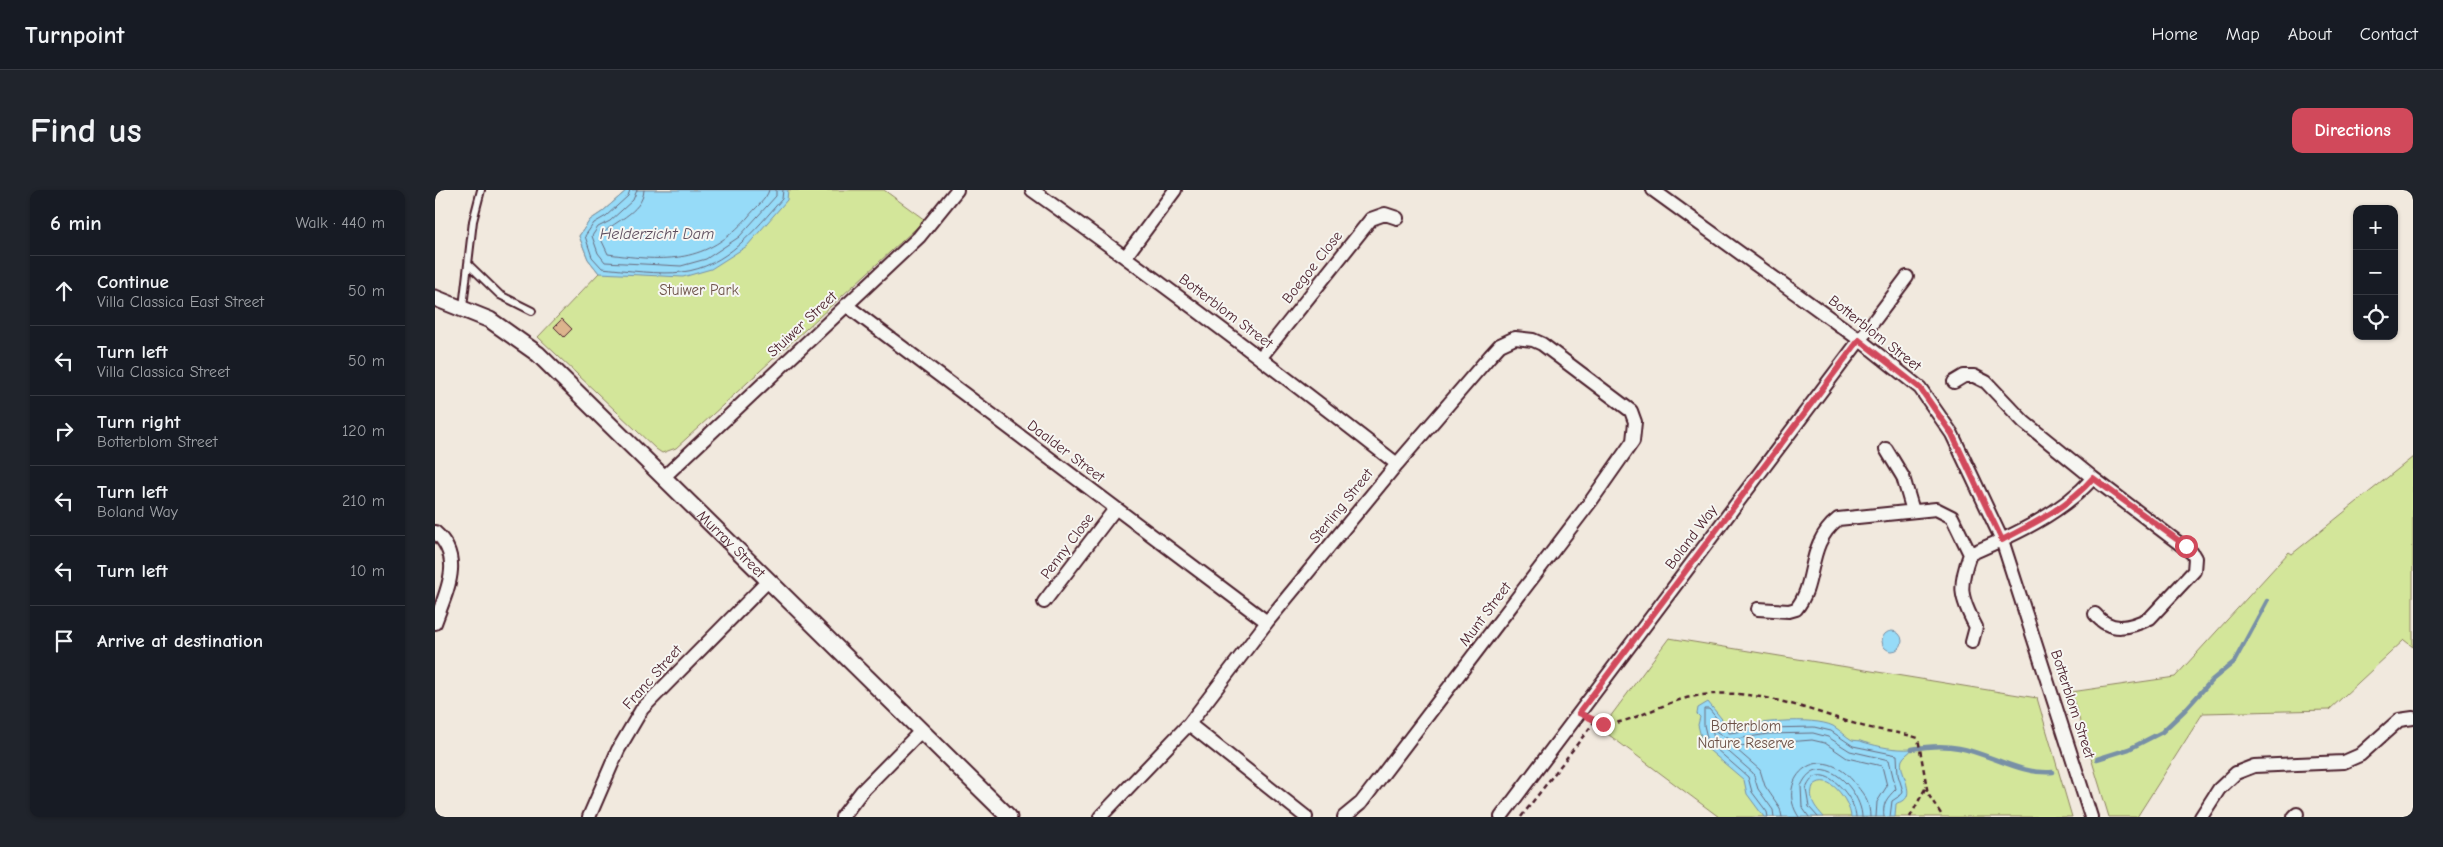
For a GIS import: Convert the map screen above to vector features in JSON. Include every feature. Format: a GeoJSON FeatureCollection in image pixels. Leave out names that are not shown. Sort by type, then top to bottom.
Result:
{"type":"FeatureCollection","features":[{"type":"Feature","properties":{"kind":"street","name":"Stuiwer Street"},"geometry":{"type":"LineString","coordinates":[[664,477],[919,237],[957,190]]}},
{"type":"Feature","properties":{"kind":"street","name":"Botterblom Street"},"geometry":{"type":"LineString","coordinates":[[1032,190],[1126,256],[1261,357],[1397,464]]}},
{"type":"Feature","properties":{"kind":"street"},"geometry":{"type":"LineString","coordinates":[[1126,256],[1175,190]]}},
{"type":"Feature","properties":{"kind":"street","name":"Botterblom Street"},"geometry":{"type":"LineString","coordinates":[[1653,190],[1859,340],[1920,388],[1947,426],[2002,540],[2091,817]]}},
{"type":"Feature","properties":{"kind":"street","name":"Boegoe Close"},"geometry":{"type":"LineString","coordinates":[[1261,357],[1371,219],[1385,214],[1397,218]]}},
{"type":"Feature","properties":{"kind":"street","name":"Boland Way"},"geometry":{"type":"LineString","coordinates":[[1501,817],[1907,277]]}},
{"type":"Feature","properties":{"kind":"street","name":"Murray Street"},"geometry":{"type":"LineString","coordinates":[[435,298],[463,307],[490,320],[523,342],[664,477],[920,732],[1009,817]]}},
{"type":"Feature","properties":{"kind":"street","name":"Daalder Street"},"geometry":{"type":"LineString","coordinates":[[846,306],[1267,622]]}},
{"type":"Feature","properties":{"kind":"street","name":"Sterling Street"},"geometry":{"type":"LineString","coordinates":[[1100,817],[1189,724],[1267,622],[1397,464],[1500,345],[1515,338],[1533,340],[1542,344],[1623,403],[1631,411],[1635,422]]}},
{"type":"Feature","properties":{"kind":"street"},"geometry":{"type":"LineString","coordinates":[[1954,382],[1964,376],[1974,376],[1986,382],[2024,422],[2093,478],[2192,552],[2196,564],[2190,577],[2158,611],[2141,622],[2113,628],[2106,626],[2095,614]]}},
{"type":"Feature","properties":{"kind":"street","name":"Munt Street"},"geometry":{"type":"LineString","coordinates":[[1344,817],[1361,803],[1602,486],[1633,441],[1635,422]]}},
{"type":"Feature","properties":{"kind":"street"},"geometry":{"type":"LineString","coordinates":[[1885,449],[1903,476],[1913,511]]}},
{"type":"Feature","properties":{"kind":"street"},"geometry":{"type":"LineString","coordinates":[[1972,642],[1976,627],[1962,598],[1964,570],[1970,554],[2035,523],[2073,498],[2093,478]]}},
{"type":"Feature","properties":{"kind":"street","name":"Penny Close"},"geometry":{"type":"LineString","coordinates":[[1044,602],[1115,508]]}},
{"type":"Feature","properties":{"kind":"street"},"geometry":{"type":"LineString","coordinates":[[1758,609],[1789,611],[1797,609],[1804,596],[1818,544],[1829,526],[1838,519],[1936,509],[1951,517],[1970,554]]}},
{"type":"Feature","properties":{"kind":"street"},"geometry":{"type":"LineString","coordinates":[[435,532],[449,551],[452,570],[435,623]]}},
{"type":"Feature","properties":{"kind":"street","name":"Franc Street"},"geometry":{"type":"LineString","coordinates":[[589,817],[618,750],[642,709],[769,580]]}},
{"type":"Feature","properties":{"kind":"street"},"geometry":{"type":"LineString","coordinates":[[2201,817],[2219,789],[2231,777],[2243,770],[2255,766],[2344,762],[2360,755],[2399,720],[2413,718]]}},
{"type":"Feature","properties":{"kind":"street"},"geometry":{"type":"LineString","coordinates":[[1189,724],[1306,817]]}},
{"type":"Feature","properties":{"kind":"street"},"geometry":{"type":"LineString","coordinates":[[842,817],[862,791],[920,732]]}},
{"type":"Feature","properties":{"kind":"lane"},"geometry":{"type":"LineString","coordinates":[[463,307],[473,221],[481,190]]}},
{"type":"Feature","properties":{"kind":"lane"},"geometry":{"type":"LineString","coordinates":[[468,264],[500,295],[532,311]]}},
{"type":"Feature","properties":{"kind":"path"},"geometry":{"type":"LineString","coordinates":[[1579,713],[1607,725],[1633,718],[1663,704],[1696,696],[1738,693],[1770,698],[1861,726],[1898,731],[1918,738],[1926,787],[1935,808],[1943,817]]}},
{"type":"Feature","properties":{"kind":"path"},"geometry":{"type":"LineString","coordinates":[[1521,817],[1595,721]]}},
{"type":"Feature","properties":{"kind":"path"},"geometry":{"type":"LineString","coordinates":[[1910,817],[1926,787]]}},
{"type":"Feature","properties":{"kind":"green space","name":"Stuiwer Park"},"geometry":{"type":"Polygon","coordinates":[[[627,190],[884,190],[925,220],[676,448],[662,453],[538,337],[599,273],[588,259],[579,236],[590,220],[627,190]]]}},
{"type":"Feature","properties":{"kind":"green space"},"geometry":{"type":"Polygon","coordinates":[[[2413,457],[2413,647],[2404,640],[2329,710],[2203,713],[2137,817],[2109,817],[2071,692],[2175,677],[2289,552],[2292,554],[2413,457]]]}},
{"type":"Feature","properties":{"kind":"green space","name":"Botterblom Nature Reserve"},"geometry":{"type":"Polygon","coordinates":[[[1669,638],[2037,698],[2072,817],[1719,817],[1601,729],[1669,638]]]}},
{"type":"Feature","properties":{"kind":"water","name":"Helderzicht Dam"},"geometry":{"type":"Polygon","coordinates":[[[627,190],[788,190],[787,200],[747,246],[711,269],[683,277],[599,273],[588,259],[579,236],[590,220],[627,190]]]}},
{"type":"Feature","properties":{"kind":"water"},"geometry":{"type":"Polygon","coordinates":[[[1892,631],[1899,634],[1902,641],[1899,648],[1892,651],[1885,648],[1882,641],[1885,634],[1892,631]]]}},
{"type":"Feature","properties":{"kind":"water"},"geometry":{"type":"Polygon","coordinates":[[[1708,702],[1730,729],[1767,722],[1812,721],[1833,726],[1852,740],[1887,748],[1912,749],[1903,758],[1901,765],[1907,787],[1907,797],[1896,804],[1895,817],[1851,817],[1847,804],[1838,790],[1826,782],[1819,782],[1813,786],[1811,795],[1816,807],[1824,817],[1764,817],[1747,794],[1744,780],[1703,745],[1698,725],[1700,717],[1697,714],[1698,708],[1708,702]]]}},
{"type":"Feature","properties":{"kind":"building"},"geometry":{"type":"Polygon","coordinates":[[[562,319],[572,329],[564,337],[554,327],[562,319]]]}},
{"type":"Feature","properties":{"kind":"waterway"},"geometry":{"type":"LineString","coordinates":[[2097,759],[2129,749],[2162,732],[2212,680],[2234,662],[2267,601]]}},
{"type":"Feature","properties":{"kind":"waterway"},"geometry":{"type":"LineString","coordinates":[[1912,749],[1936,746],[1953,747],[1971,751],[2017,767],[2041,772],[2053,772]]}},
{"type":"Feature","properties":{"kind":"route"},"geometry":{"type":"LineString","coordinates":[[1603,724],[1579,713],[1859,340],[1920,388],[1952,434],[2002,540],[2035,523],[2073,498],[2093,478],[2186,546]]}}]}
